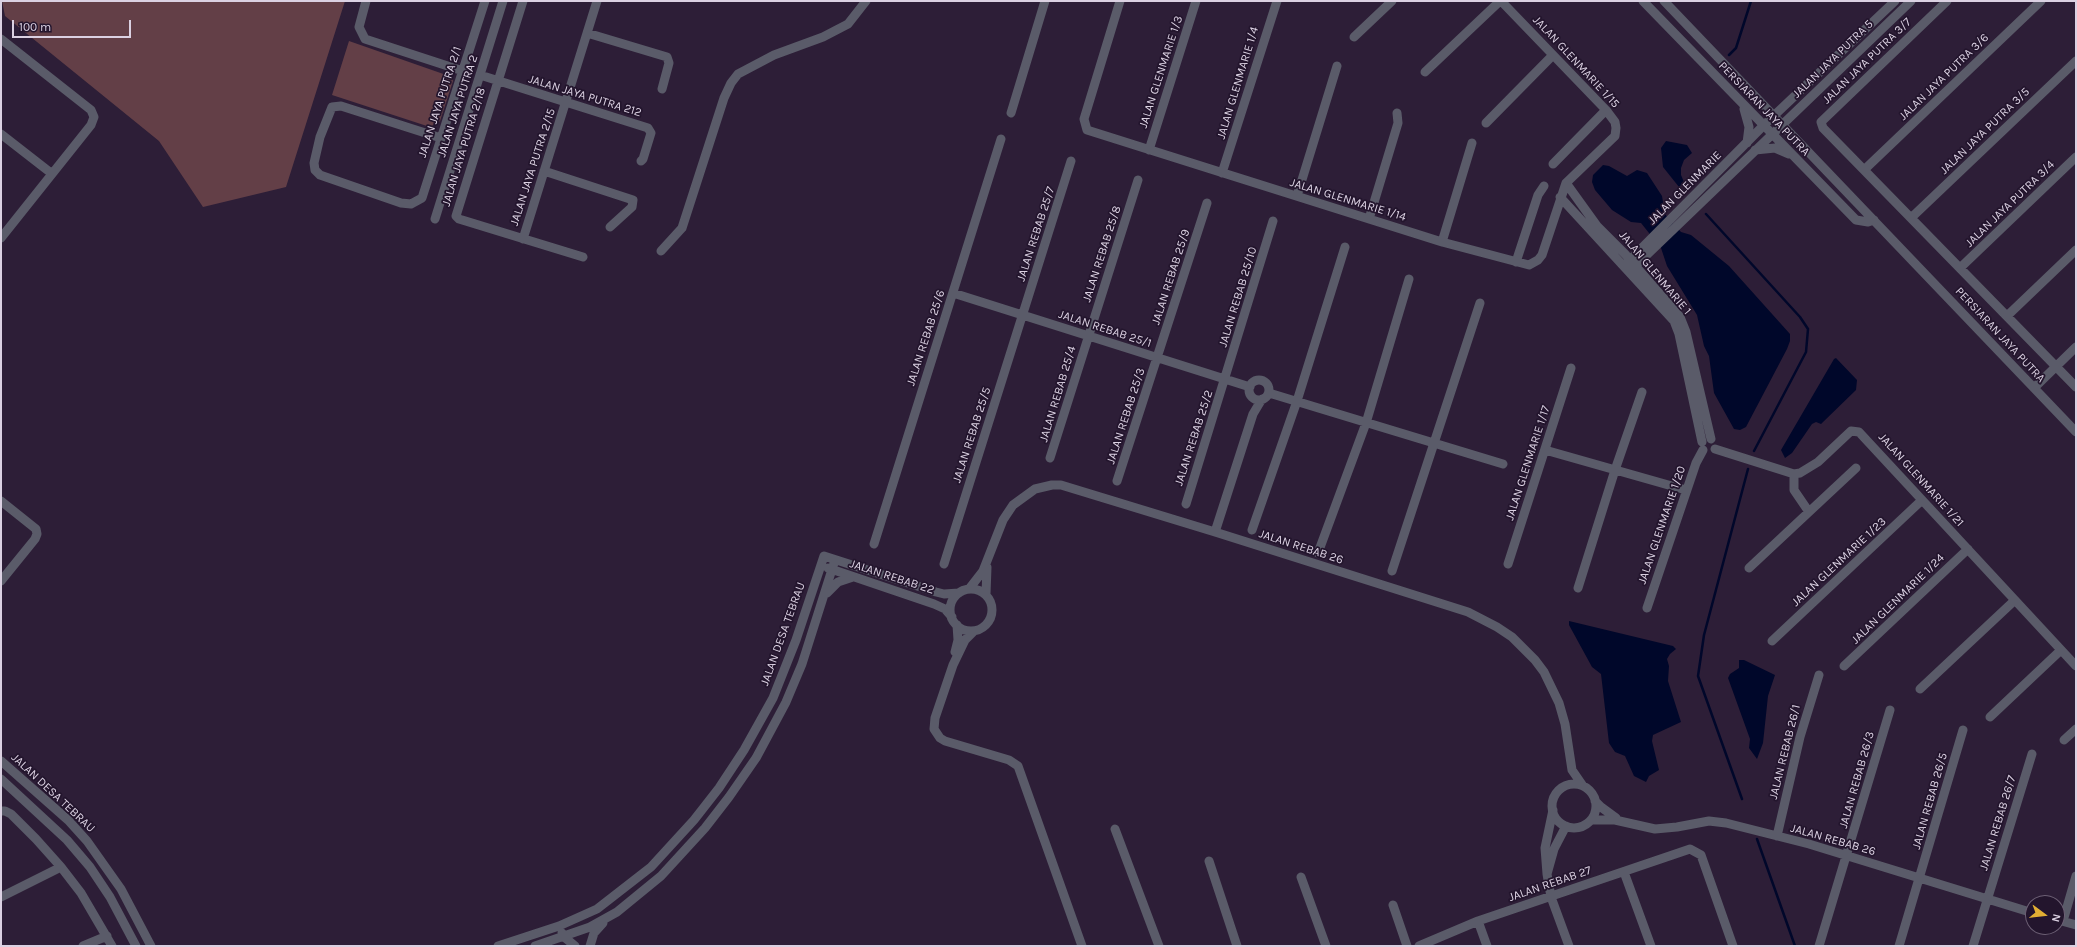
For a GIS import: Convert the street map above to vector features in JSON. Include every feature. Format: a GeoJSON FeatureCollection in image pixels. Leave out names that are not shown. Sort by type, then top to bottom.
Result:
{"type":"FeatureCollection","features":[{"type":"Feature","properties":{"kind":"street"},"geometry":{"type":"LineString","coordinates":[[366,1],[359,27],[360,33],[365,39],[463,71]]}},
{"type":"Feature","properties":{"kind":"street","name":"JALAN JAYA PUTRA 2"},"geometry":{"type":"LineString","coordinates":[[435,219],[503,1]]}},
{"type":"Feature","properties":{"kind":"street","name":"JALAN JAYA PUTRA 2/18"},"geometry":{"type":"LineString","coordinates":[[522,239],[459,219],[456,216],[456,210],[523,1]]}},
{"type":"Feature","properties":{"kind":"street","name":"JALAN JAYA PUTRA 2/15"},"geometry":{"type":"LineString","coordinates":[[522,239],[597,1]]}},
{"type":"Feature","properties":{"kind":"street"},"geometry":{"type":"LineString","coordinates":[[661,251],[676,237],[682,228],[724,98],[731,83],[738,74],[774,55],[823,37],[848,24],[866,1]]}},
{"type":"Feature","properties":{"kind":"street"},"geometry":{"type":"LineString","coordinates":[[1011,113],[1045,1]]}},
{"type":"Feature","properties":{"kind":"street","name":"JALAN GLENMARIE 1/14"},"geometry":{"type":"LineString","coordinates":[[1120,1],[1084,119],[1087,130],[1442,242],[1529,265],[1538,260],[1560,197]]}},
{"type":"Feature","properties":{"kind":"street","name":"JALAN GLENMARIE 1/3"},"geometry":{"type":"LineString","coordinates":[[1149,150],[1196,1]]}},
{"type":"Feature","properties":{"kind":"street","name":"JALAN GLENMARIE 1/4"},"geometry":{"type":"LineString","coordinates":[[1222,173],[1277,1]]}},
{"type":"Feature","properties":{"kind":"street"},"geometry":{"type":"LineString","coordinates":[[1354,37],[1392,1]]}},
{"type":"Feature","properties":{"kind":"street"},"geometry":{"type":"LineString","coordinates":[[1424,72],[1501,1]]}},
{"type":"Feature","properties":{"kind":"street","name":"JALAN GLENMARIE 1/15"},"geometry":{"type":"LineString","coordinates":[[1501,1],[1606,110],[1615,122],[1615,136],[1566,183],[1560,197]]}},
{"type":"Feature","properties":{"kind":"street","name":"PERSIARAN JAYA PUTRA"},"geometry":{"type":"LineString","coordinates":[[1643,1],[1743,106],[1856,220],[1868,222],[1874,220]]}},
{"type":"Feature","properties":{"kind":"street","name":"PERSIARAN JAYA PUTRA"},"geometry":{"type":"LineString","coordinates":[[1664,1],[2076,432]]}},
{"type":"Feature","properties":{"kind":"street","name":"JALAN JAYA PUTRA 5"},"geometry":{"type":"LineString","coordinates":[[1764,126],[1895,1]]}},
{"type":"Feature","properties":{"kind":"street","name":"JALAN JAYA PUTRA 5"},"geometry":{"type":"LineString","coordinates":[[1772,134],[1911,1]]}},
{"type":"Feature","properties":{"kind":"street","name":"JALAN JAYA PUTRA 3/7"},"geometry":{"type":"LineString","coordinates":[[1864,170],[1823,128],[1821,122],[1947,1]]}},
{"type":"Feature","properties":{"kind":"street","name":"JALAN JAYA PUTRA 3/6"},"geometry":{"type":"LineString","coordinates":[[1864,170],[2041,1]]}},
{"type":"Feature","properties":{"kind":"street","name":"JALAN JAYA PUTRA 2/1"},"geometry":{"type":"LineString","coordinates":[[441,138],[341,106],[332,107],[329,111],[314,163],[314,170],[320,175],[401,202],[411,204],[422,198],[463,71],[482,2]]}},
{"type":"Feature","properties":{"kind":"street"},"geometry":{"type":"LineString","coordinates":[[587,33],[667,57],[669,63],[662,89]]}},
{"type":"Feature","properties":{"kind":"street"},"geometry":{"type":"LineString","coordinates":[[1,39],[91,110],[94,117],[91,125],[51,173],[1,238]]}},
{"type":"Feature","properties":{"kind":"street"},"geometry":{"type":"LineString","coordinates":[[1486,123],[1553,55]]}},
{"type":"Feature","properties":{"kind":"street","name":"JALAN JAYA PUTRA 3/5"},"geometry":{"type":"LineString","coordinates":[[1912,218],[2076,61]]}},
{"type":"Feature","properties":{"kind":"street"},"geometry":{"type":"LineString","coordinates":[[1297,196],[1337,66]]}},
{"type":"Feature","properties":{"kind":"street","name":"JALAN JAYA PUTRA 212"},"geometry":{"type":"LineString","coordinates":[[480,75],[648,128],[651,133],[643,159],[641,161]]}},
{"type":"Feature","properties":{"kind":"street"},"geometry":{"type":"LineString","coordinates":[[1743,106],[1749,127],[1747,143]]}},
{"type":"Feature","properties":{"kind":"street"},"geometry":{"type":"LineString","coordinates":[[1553,164],[1606,110]]}},
{"type":"Feature","properties":{"kind":"street"},"geometry":{"type":"LineString","coordinates":[[1369,219],[1398,123],[1397,113]]}},
{"type":"Feature","properties":{"kind":"street","name":"JALAN GLENMARIE"},"geometry":{"type":"LineString","coordinates":[[1630,266],[1677,219],[1764,126]]}},
{"type":"Feature","properties":{"kind":"street"},"geometry":{"type":"LineString","coordinates":[[1,134],[51,173]]}},
{"type":"Feature","properties":{"kind":"street","name":"JALAN GLENMARIE"},"geometry":{"type":"LineString","coordinates":[[1677,219],[1772,134]]}},
{"type":"Feature","properties":{"kind":"street","name":"JALAN REBAB 25/6"},"geometry":{"type":"LineString","coordinates":[[874,544],[1001,139]]}},
{"type":"Feature","properties":{"kind":"street"},"geometry":{"type":"LineString","coordinates":[[1442,242],[1472,143]]}},
{"type":"Feature","properties":{"kind":"street"},"geometry":{"type":"LineString","coordinates":[[1755,150],[1775,148],[1794,157]]}},
{"type":"Feature","properties":{"kind":"street","name":"JALAN JAYA PUTRA 3/4"},"geometry":{"type":"LineString","coordinates":[[1960,268],[2076,157]]}},
{"type":"Feature","properties":{"kind":"street","name":"JALAN REBAB 25/7"},"geometry":{"type":"LineString","coordinates":[[1023,314],[1071,162]]}},
{"type":"Feature","properties":{"kind":"street"},"geometry":{"type":"LineString","coordinates":[[1864,170],[2076,387]]}},
{"type":"Feature","properties":{"kind":"street"},"geometry":{"type":"LineString","coordinates":[[544,171],[633,200],[632,207],[610,227]]}},
{"type":"Feature","properties":{"kind":"street","name":"JALAN REBAB 25/8"},"geometry":{"type":"LineString","coordinates":[[1088,336],[1138,180]]}},
{"type":"Feature","properties":{"kind":"street","name":"JALAN GLENMARIE 1"},"geometry":{"type":"LineString","coordinates":[[1566,183],[1594,228]]}},
{"type":"Feature","properties":{"kind":"street"},"geometry":{"type":"LineString","coordinates":[[1516,262],[1538,195],[1544,186]]}},
{"type":"Feature","properties":{"kind":"street","name":"JALAN GLENMARIE 1"},"geometry":{"type":"LineString","coordinates":[[1560,197],[1576,215],[1594,228],[1680,317],[1686,332],[1688,360],[1694,384],[1711,439]]}},
{"type":"Feature","properties":{"kind":"street","name":"JALAN REBAB 25/9"},"geometry":{"type":"LineString","coordinates":[[1157,359],[1208,203]]}},
{"type":"Feature","properties":{"kind":"street"},"geometry":{"type":"LineString","coordinates":[[1555,214],[1566,212],[1576,215]]}},
{"type":"Feature","properties":{"kind":"street","name":"JALAN REBAB 25/10"},"geometry":{"type":"LineString","coordinates":[[1225,380],[1273,221]]}},
{"type":"Feature","properties":{"kind":"street"},"geometry":{"type":"LineString","coordinates":[[522,239],[583,256]]}},
{"type":"Feature","properties":{"kind":"street"},"geometry":{"type":"LineString","coordinates":[[1252,530],[1297,401],[1345,248]]}},
{"type":"Feature","properties":{"kind":"street"},"geometry":{"type":"LineString","coordinates":[[2007,316],[2076,250]]}},
{"type":"Feature","properties":{"kind":"street"},"geometry":{"type":"LineString","coordinates":[[1318,553],[1366,422],[1409,279]]}},
{"type":"Feature","properties":{"kind":"street","name":"JALAN REBAB 25/1"},"geometry":{"type":"LineString","coordinates":[[953,293],[1023,314],[1157,359],[1250,387]]}},
{"type":"Feature","properties":{"kind":"street"},"geometry":{"type":"LineString","coordinates":[[1392,571],[1436,444],[1480,303]]}},
{"type":"Feature","properties":{"kind":"street","name":"JALAN REBAB 25/5"},"geometry":{"type":"LineString","coordinates":[[944,564],[1023,314]]}},
{"type":"Feature","properties":{"kind":"street","name":"JALAN REBAB 25/4"},"geometry":{"type":"LineString","coordinates":[[1050,458],[1088,336]]}},
{"type":"Feature","properties":{"kind":"street"},"geometry":{"type":"LineString","coordinates":[[2034,388],[2076,347]]}},
{"type":"Feature","properties":{"kind":"street","name":"JALAN REBAB 25/3"},"geometry":{"type":"LineString","coordinates":[[1118,481],[1157,359]]}},
{"type":"Feature","properties":{"kind":"street","name":"JALAN GLENMARIE 1/17"},"geometry":{"type":"LineString","coordinates":[[1508,564],[1571,368]]}},
{"type":"Feature","properties":{"kind":"street","name":"JALAN REBAB 25/2"},"geometry":{"type":"LineString","coordinates":[[1186,504],[1225,380]]}},
{"type":"Feature","properties":{"kind":"street"},"geometry":{"type":"LineString","coordinates":[[1215,532],[1257,398],[1250,387],[1254,382],[1260,380],[1268,386],[1269,393]]}},
{"type":"Feature","properties":{"kind":"street","name":"JALAN GLENMARIE 1"},"geometry":{"type":"LineString","coordinates":[[1694,384],[1702,446]]}},
{"type":"Feature","properties":{"kind":"street"},"geometry":{"type":"LineString","coordinates":[[1578,588],[1615,470],[1642,392]]}},
{"type":"Feature","properties":{"kind":"street"},"geometry":{"type":"LineString","coordinates":[[1257,398],[1269,393],[1503,464]]}},
{"type":"Feature","properties":{"kind":"street","name":"JALAN GLENMARIE 1/21"},"geometry":{"type":"LineString","coordinates":[[1794,474],[1800,473],[1818,462],[1851,431],[1855,430],[1863,434],[2076,666]]}},
{"type":"Feature","properties":{"kind":"street"},"geometry":{"type":"LineString","coordinates":[[1714,449],[1714,442],[1711,439],[1707,439],[1702,446],[1709,452],[1714,449],[1794,474],[1794,490],[1809,512]]}},
{"type":"Feature","properties":{"kind":"street","name":"JALAN GLENMARIE 1/20"},"geometry":{"type":"LineString","coordinates":[[1647,608],[1702,446]]}},
{"type":"Feature","properties":{"kind":"street"},"geometry":{"type":"LineString","coordinates":[[1545,450],[1686,490]]}},
{"type":"Feature","properties":{"kind":"street"},"geometry":{"type":"LineString","coordinates":[[1750,568],[1856,468]]}},
{"type":"Feature","properties":{"kind":"street","name":"JALAN REBAB 26"},"geometry":{"type":"LineString","coordinates":[[969,589],[980,576],[1003,520],[1013,505],[1035,489],[1052,485],[1071,488],[1468,612],[1497,626],[1522,646],[1544,672],[1559,703],[1565,724],[1568,749]]}},
{"type":"Feature","properties":{"kind":"street","name":"JALAN GLENMARIE 1/23"},"geometry":{"type":"LineString","coordinates":[[1772,641],[1922,500]]}},
{"type":"Feature","properties":{"kind":"street"},"geometry":{"type":"LineString","coordinates":[[1,501],[36,529],[36,538],[1,581]]}},
{"type":"Feature","properties":{"kind":"street","name":"JALAN GLENMARIE 1/24"},"geometry":{"type":"LineString","coordinates":[[1844,666],[1968,549]]}},
{"type":"Feature","properties":{"kind":"street","name":"JALAN REBAB 22"},"geometry":{"type":"LineString","coordinates":[[824,556],[936,592],[944,594],[959,593]]}},
{"type":"Feature","properties":{"kind":"street","name":"JALAN DESA TEBRAU"},"geometry":{"type":"LineString","coordinates":[[498,946],[560,926],[597,909],[651,867],[694,820],[719,788],[744,750],[773,698],[789,660],[824,556]]}},
{"type":"Feature","properties":{"kind":"street","name":"JALAN REBAB 26"},"geometry":{"type":"LineString","coordinates":[[986,594],[989,557]]}},
{"type":"Feature","properties":{"kind":"street","name":"JALAN DESA TEBRAU"},"geometry":{"type":"LineString","coordinates":[[535,946],[605,920],[661,876],[705,828],[756,758],[786,702],[802,664],[835,560]]}},
{"type":"Feature","properties":{"kind":"street","name":"JALAN REBAB 22"},"geometry":{"type":"LineString","coordinates":[[820,566],[934,604],[945,609],[952,617]]}},
{"type":"Feature","properties":{"kind":"street"},"geometry":{"type":"LineString","coordinates":[[822,599],[833,585],[844,579],[854,577]]}},
{"type":"Feature","properties":{"kind":"street"},"geometry":{"type":"LineString","coordinates":[[974,631],[965,630],[957,625],[952,617],[952,601],[959,593],[969,589],[978,590],[986,594],[991,602],[992,616],[987,624],[974,631],[965,640],[953,666],[935,718],[936,733],[945,741],[1009,760],[1018,766],[1082,946]]}},
{"type":"Feature","properties":{"kind":"street"},"geometry":{"type":"LineString","coordinates":[[1920,689],[2015,600]]}},
{"type":"Feature","properties":{"kind":"street"},"geometry":{"type":"LineString","coordinates":[[953,666],[958,640],[957,625]]}},
{"type":"Feature","properties":{"kind":"street"},"geometry":{"type":"LineString","coordinates":[[1990,717],[2061,650]]}},
{"type":"Feature","properties":{"kind":"street","name":"JALAN REBAB 26/1"},"geometry":{"type":"LineString","coordinates":[[1777,836],[1800,737],[1819,675]]}},
{"type":"Feature","properties":{"kind":"street","name":"JALAN REBAB 26/3"},"geometry":{"type":"LineString","coordinates":[[1819,946],[1848,856],[1890,710]]}},
{"type":"Feature","properties":{"kind":"street"},"geometry":{"type":"LineString","coordinates":[[2064,740],[2076,729]]}},
{"type":"Feature","properties":{"kind":"street","name":"JALAN REBAB 26/5"},"geometry":{"type":"LineString","coordinates":[[1899,946],[1963,730]]}},
{"type":"Feature","properties":{"kind":"street"},"geometry":{"type":"LineString","coordinates":[[1568,749],[1572,770],[1583,786],[1591,792],[1595,801],[1607,813],[1622,821]]}},
{"type":"Feature","properties":{"kind":"street"},"geometry":{"type":"LineString","coordinates":[[1568,749],[1567,770],[1563,787],[1554,797],[1553,810],[1545,848],[1546,874],[1551,897],[1569,946]]}},
{"type":"Feature","properties":{"kind":"street","name":"JALAN REBAB 26/7"},"geometry":{"type":"LineString","coordinates":[[1972,946],[2032,754]]}},
{"type":"Feature","properties":{"kind":"street","name":"JALAN DESA TEBRAU"},"geometry":{"type":"LineString","coordinates":[[1,760],[68,820],[87,841],[121,889],[151,946]]}},
{"type":"Feature","properties":{"kind":"street","name":"JALAN DESA TEBRAU"},"geometry":{"type":"LineString","coordinates":[[1,779],[67,840],[90,867],[110,897],[136,946]]}},
{"type":"Feature","properties":{"kind":"street"},"geometry":{"type":"LineString","coordinates":[[1563,787],[1575,784],[1583,786]]}},
{"type":"Feature","properties":{"kind":"street"},"geometry":{"type":"LineString","coordinates":[[1591,820],[1595,813],[1595,801]]}},
{"type":"Feature","properties":{"kind":"street"},"geometry":{"type":"LineString","coordinates":[[1553,810],[1559,821],[1566,826],[1579,827],[1591,820],[1606,819],[1622,821]]}},
{"type":"Feature","properties":{"kind":"street"},"geometry":{"type":"LineString","coordinates":[[3,811],[36,839],[61,868],[81,893],[112,946]]}},
{"type":"Feature","properties":{"kind":"street","name":"JALAN REBAB 26"},"geometry":{"type":"LineString","coordinates":[[1622,821],[1655,829],[1717,821],[1848,856],[2025,910]]}},
{"type":"Feature","properties":{"kind":"street"},"geometry":{"type":"LineString","coordinates":[[1546,874],[1554,849],[1566,826]]}},
{"type":"Feature","properties":{"kind":"street"},"geometry":{"type":"LineString","coordinates":[[1115,829],[1159,946]]}},
{"type":"Feature","properties":{"kind":"street","name":"JALAN REBAB 27"},"geometry":{"type":"LineString","coordinates":[[1419,946],[1478,922],[1690,849],[1701,855],[1733,946]]}},
{"type":"Feature","properties":{"kind":"street"},"geometry":{"type":"LineString","coordinates":[[1209,861],[1238,946]]}},
{"type":"Feature","properties":{"kind":"street"},"geometry":{"type":"LineString","coordinates":[[1,897],[61,868]]}},
{"type":"Feature","properties":{"kind":"street"},"geometry":{"type":"LineString","coordinates":[[1624,872],[1650,946]]}},
{"type":"Feature","properties":{"kind":"street"},"geometry":{"type":"LineString","coordinates":[[2065,907],[2076,876]]}},
{"type":"Feature","properties":{"kind":"street"},"geometry":{"type":"LineString","coordinates":[[1301,877],[1326,946]]}},
{"type":"Feature","properties":{"kind":"street"},"geometry":{"type":"LineString","coordinates":[[1393,905],[1407,946]]}},
{"type":"Feature","properties":{"kind":"street"},"geometry":{"type":"LineString","coordinates":[[590,946],[594,933],[605,920]]}},
{"type":"Feature","properties":{"kind":"street"},"geometry":{"type":"LineString","coordinates":[[1478,922],[1487,946]]}},
{"type":"Feature","properties":{"kind":"street"},"geometry":{"type":"LineString","coordinates":[[2065,922],[2076,925]]}},
{"type":"Feature","properties":{"kind":"street"},"geometry":{"type":"LineString","coordinates":[[560,926],[563,936],[575,946]]}},
{"type":"Feature","properties":{"kind":"street"},"geometry":{"type":"LineString","coordinates":[[83,946],[107,936]]}},
{"type":"Feature","properties":{"kind":"shaded area"},"geometry":{"type":"Polygon","coordinates":[[[2,1],[345,1],[286,187],[203,207],[159,141],[5,16],[2,1]]]}},
{"type":"Feature","properties":{"kind":"shaded area"},"geometry":{"type":"Polygon","coordinates":[[[349,41],[452,77],[453,81],[440,121],[430,127],[332,95],[349,41]]]}},
{"type":"Feature","properties":{"kind":"water"},"geometry":{"type":"Polygon","coordinates":[[[1666,141],[1687,145],[1692,153],[1684,160],[1681,168],[1681,175],[1684,182],[1679,187],[1663,167],[1661,148],[1666,141]]]}},
{"type":"Feature","properties":{"kind":"water"},"geometry":{"type":"Polygon","coordinates":[[[1603,165],[1609,166],[1627,176],[1637,170],[1647,173],[1662,196],[1665,214],[1668,218],[1681,232],[1691,235],[1729,266],[1790,334],[1790,341],[1787,349],[1746,427],[1740,430],[1734,429],[1714,393],[1709,356],[1704,346],[1697,315],[1667,266],[1661,248],[1641,223],[1631,222],[1612,210],[1595,190],[1592,182],[1593,175],[1603,165]]]}},
{"type":"Feature","properties":{"kind":"water"},"geometry":{"type":"Polygon","coordinates":[[[1836,358],[1857,380],[1856,390],[1821,424],[1816,422],[1812,424],[1792,453],[1785,458],[1781,450],[1834,359],[1836,358]]]}},
{"type":"Feature","properties":{"kind":"water"},"geometry":{"type":"Polygon","coordinates":[[[1569,621],[1673,646],[1676,649],[1667,659],[1669,666],[1668,681],[1681,722],[1653,735],[1652,741],[1659,770],[1649,776],[1646,782],[1634,776],[1625,756],[1615,752],[1609,743],[1601,674],[1592,667],[1569,625],[1569,621]]]}},
{"type":"Feature","properties":{"kind":"water"},"geometry":{"type":"Polygon","coordinates":[[[1739,660],[1744,660],[1775,675],[1768,696],[1763,743],[1757,759],[1749,748],[1750,739],[1728,678],[1730,674],[1739,668],[1739,660]]]}},
{"type":"Feature","properties":{"kind":"waterway"},"geometry":{"type":"LineString","coordinates":[[1729,55],[1736,48],[1751,1]]}},
{"type":"Feature","properties":{"kind":"waterway"},"geometry":{"type":"LineString","coordinates":[[1706,214],[1800,317],[1808,329],[1806,352],[1754,451]]}},
{"type":"Feature","properties":{"kind":"waterway"},"geometry":{"type":"LineString","coordinates":[[1742,799],[1698,676],[1704,635],[1748,469]]}},
{"type":"Feature","properties":{"kind":"waterway"},"geometry":{"type":"LineString","coordinates":[[1757,839],[1795,946]]}}]}
